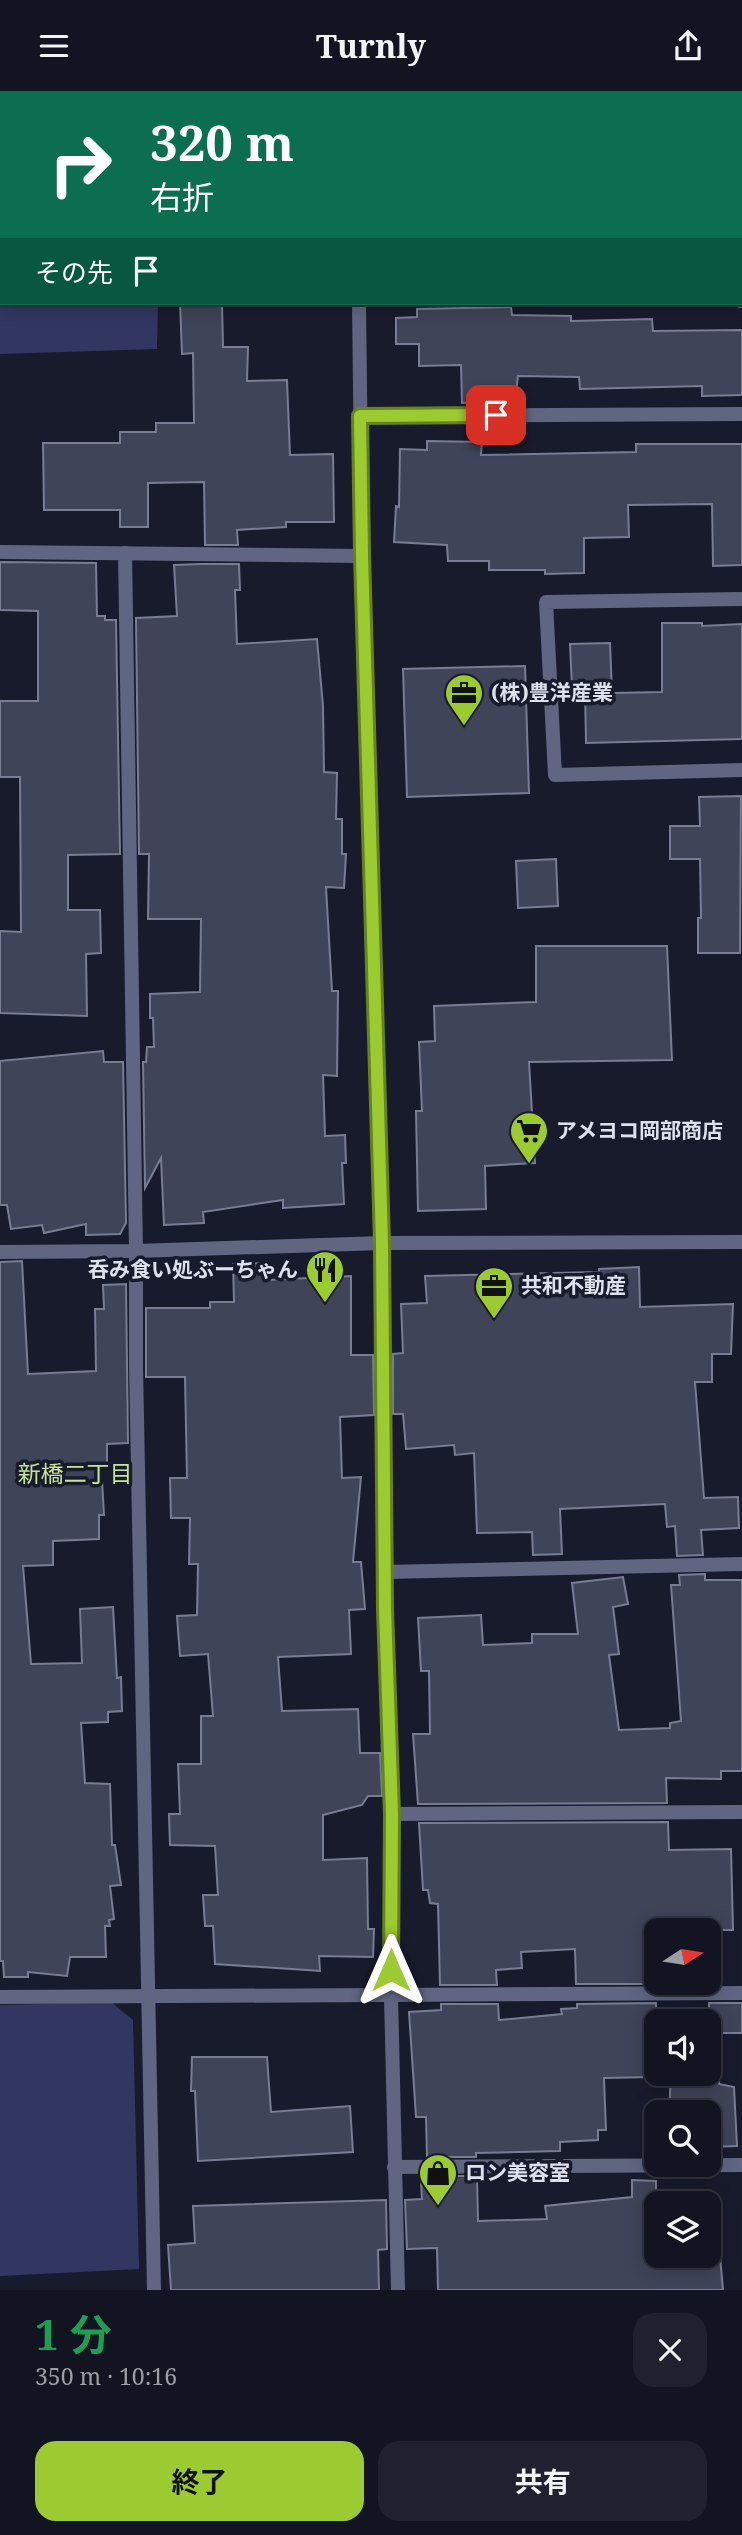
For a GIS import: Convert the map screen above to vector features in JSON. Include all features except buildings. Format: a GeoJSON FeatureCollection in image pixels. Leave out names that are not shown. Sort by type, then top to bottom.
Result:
{"type":"FeatureCollection","features":[{"type":"Feature","properties":{"kind":"street"},"geometry":{"type":"LineString","coordinates":[[359,305],[362,555],[382,1243],[385,1572],[392,1814],[391,1996],[398,2290]]}},
{"type":"Feature","properties":{"kind":"street"},"geometry":{"type":"LineString","coordinates":[[360,416],[742,414]]}},
{"type":"Feature","properties":{"kind":"street"},"geometry":{"type":"LineString","coordinates":[[0,552],[362,555]]}},
{"type":"Feature","properties":{"kind":"street"},"geometry":{"type":"LineString","coordinates":[[125,553],[136,1367],[154,2290]]}},
{"type":"Feature","properties":{"kind":"street"},"geometry":{"type":"LineString","coordinates":[[742,599],[546,602],[555,775],[742,770]]}},
{"type":"Feature","properties":{"kind":"street"},"geometry":{"type":"LineString","coordinates":[[0,1252],[136,1251],[382,1243],[742,1242]]}},
{"type":"Feature","properties":{"kind":"street"},"geometry":{"type":"LineString","coordinates":[[385,1572],[742,1564]]}},
{"type":"Feature","properties":{"kind":"street"},"geometry":{"type":"LineString","coordinates":[[392,1814],[742,1812]]}},
{"type":"Feature","properties":{"kind":"street"},"geometry":{"type":"LineString","coordinates":[[0,1997],[742,1993]]}},
{"type":"Feature","properties":{"kind":"street"},"geometry":{"type":"LineString","coordinates":[[394,2167],[742,2165]]}},
{"type":"Feature","properties":{"kind":"shaded area"},"geometry":{"type":"Polygon","coordinates":[[[0,305],[158,305],[157,349],[0,354],[0,305]]]}},
{"type":"Feature","properties":{"kind":"shaded area"},"geometry":{"type":"Polygon","coordinates":[[[111,2002],[133,2020],[139,2269],[0,2276],[0,2005],[111,2002]]]}},
{"type":"Feature","properties":{"kind":"place","name":"(株)豊洋産業"},"geometry":{"type":"Point","coordinates":[464,727]}},
{"type":"Feature","properties":{"kind":"place","name":"アメヨコ岡部商店"},"geometry":{"type":"Point","coordinates":[529,1165]}},
{"type":"Feature","properties":{"kind":"place","name":"呑み食い処ぶーちゃん"},"geometry":{"type":"Point","coordinates":[325,1304]}},
{"type":"Feature","properties":{"kind":"place","name":"共和不動産"},"geometry":{"type":"Point","coordinates":[494,1320]}},
{"type":"Feature","properties":{"kind":"place","name":"ロン美容室"},"geometry":{"type":"Point","coordinates":[438,2207]}},
{"type":"Feature","properties":{"kind":"district","name":"新橋二丁目"},"geometry":{"type":"Point","coordinates":[75,1474]}},
{"type":"Feature","properties":{"kind":"route"},"geometry":{"type":"LineString","coordinates":[[391,1970],[392,1814],[385,1609],[382,1243],[360,416],[496,415]]}}]}
